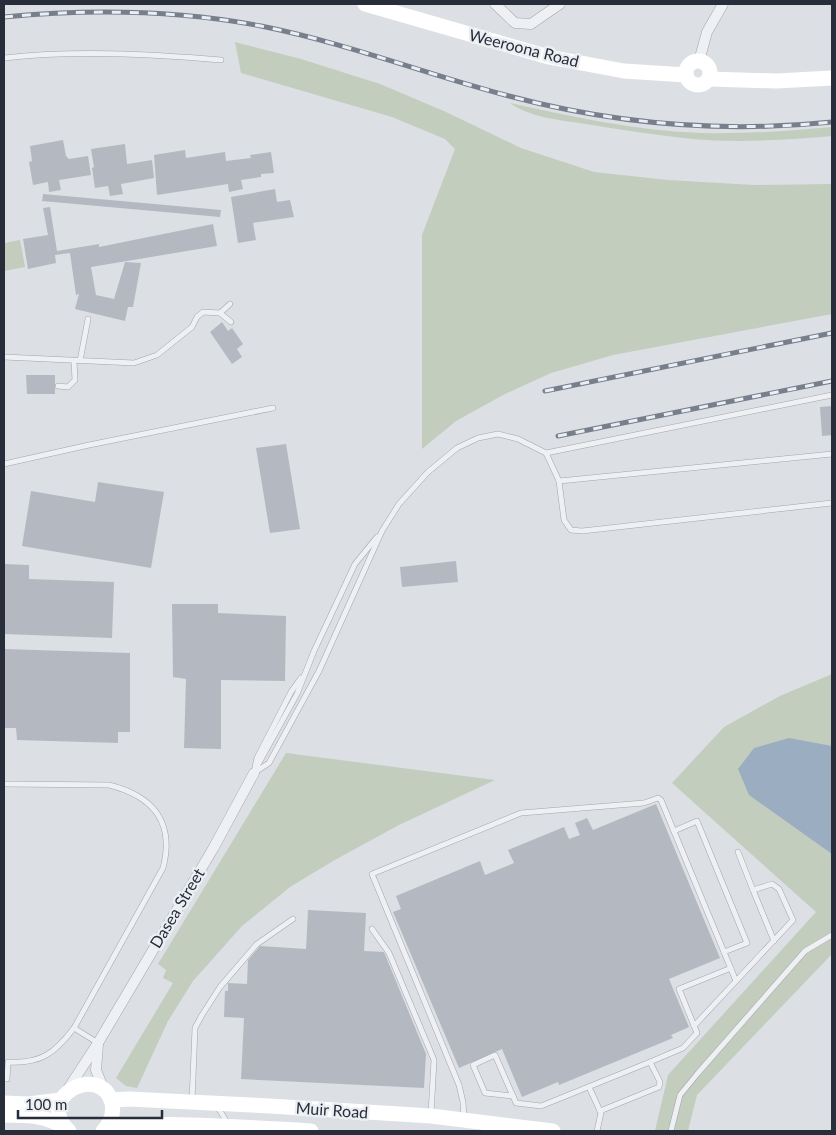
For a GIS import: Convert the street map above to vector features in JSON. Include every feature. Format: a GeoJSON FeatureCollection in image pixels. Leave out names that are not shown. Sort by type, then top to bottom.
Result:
{"type":"FeatureCollection","features":[{"type":"Feature","properties":{"kind":"street","name":"Weeroona Road"},"geometry":{"type":"LineString","coordinates":[[365,4],[549,57],[624,71],[686,75]]}},
{"type":"Feature","properties":{"kind":"street"},"geometry":{"type":"LineString","coordinates":[[495,4],[515,22],[531,24],[560,4]]}},
{"type":"Feature","properties":{"kind":"street"},"geometry":{"type":"LineString","coordinates":[[699,61],[707,32],[724,4]]}},
{"type":"Feature","properties":{"kind":"street"},"geometry":{"type":"LineString","coordinates":[[699,61],[706,63],[710,69],[708,79],[698,85],[692,83],[686,75],[690,63],[699,61]]}},
{"type":"Feature","properties":{"kind":"street"},"geometry":{"type":"LineString","coordinates":[[708,79],[776,81],[832,78]]}},
{"type":"Feature","properties":{"kind":"street","name":"Dasea Street"},"geometry":{"type":"LineString","coordinates":[[63,1097],[98,1043],[214,847],[254,773]]}},
{"type":"Feature","properties":{"kind":"street","name":"Dasea Street"},"geometry":{"type":"LineString","coordinates":[[98,1043],[96,1070],[108,1096]]}},
{"type":"Feature","properties":{"kind":"street","name":"Muir Road"},"geometry":{"type":"LineString","coordinates":[[63,1097],[71,1088],[88,1084],[97,1086],[108,1096],[129,1099],[431,1116],[553,1131]]}},
{"type":"Feature","properties":{"kind":"street"},"geometry":{"type":"LineString","coordinates":[[108,1096],[113,1109],[110,1128]]}},
{"type":"Feature","properties":{"kind":"street"},"geometry":{"type":"LineString","coordinates":[[4,1103],[28,1104],[63,1097],[59,1114],[67,1129]]}},
{"type":"Feature","properties":{"kind":"street"},"geometry":{"type":"LineString","coordinates":[[4,1115],[25,1115],[44,1118],[67,1129]]}},
{"type":"Feature","properties":{"kind":"street","name":"Muir Road"},"geometry":{"type":"LineString","coordinates":[[110,1128],[154,1125],[200,1129],[311,1131]]}},
{"type":"Feature","properties":{"kind":"lane"},"geometry":{"type":"LineString","coordinates":[[4,58],[99,54],[221,60]]}},
{"type":"Feature","properties":{"kind":"lane"},"geometry":{"type":"LineString","coordinates":[[220,313],[230,304]]}},
{"type":"Feature","properties":{"kind":"lane"},"geometry":{"type":"LineString","coordinates":[[4,357],[134,363],[157,355],[192,327],[197,317],[203,312],[220,313],[231,322]]}},
{"type":"Feature","properties":{"kind":"lane"},"geometry":{"type":"LineString","coordinates":[[58,386],[68,387],[75,380],[77,361],[88,319]]}},
{"type":"Feature","properties":{"kind":"lane"},"geometry":{"type":"LineString","coordinates":[[254,773],[269,763],[319,671],[382,532],[399,504],[428,472],[457,448],[478,438],[498,434],[518,439],[546,453],[832,395]]}},
{"type":"Feature","properties":{"kind":"lane"},"geometry":{"type":"LineString","coordinates":[[4,464],[273,408]]}},
{"type":"Feature","properties":{"kind":"lane"},"geometry":{"type":"LineString","coordinates":[[546,453],[559,481],[564,520],[571,530],[582,531],[832,503]]}},
{"type":"Feature","properties":{"kind":"lane"},"geometry":{"type":"LineString","coordinates":[[559,481],[832,454]]}},
{"type":"Feature","properties":{"kind":"lane"},"geometry":{"type":"LineString","coordinates":[[254,773],[257,758],[291,692],[304,673],[355,564],[382,532]]}},
{"type":"Feature","properties":{"kind":"lane"},"geometry":{"type":"LineString","coordinates":[[4,1079],[8,1079],[8,1062],[28,1061],[47,1055],[62,1044],[74,1028],[163,868],[166,846],[158,814],[140,796],[122,788],[108,785],[6,784]]}},
{"type":"Feature","properties":{"kind":"lane"},"geometry":{"type":"LineString","coordinates":[[464,1120],[463,1102],[459,1085],[372,874],[521,813],[644,803],[658,798],[661,800],[736,981]]}},
{"type":"Feature","properties":{"kind":"lane"},"geometry":{"type":"LineString","coordinates":[[674,831],[697,821],[747,943],[724,952]]}},
{"type":"Feature","properties":{"kind":"lane"},"geometry":{"type":"LineString","coordinates":[[738,852],[774,942]]}},
{"type":"Feature","properties":{"kind":"lane"},"geometry":{"type":"LineString","coordinates":[[694,1026],[793,920],[779,889],[772,884],[753,890]]}},
{"type":"Feature","properties":{"kind":"lane"},"geometry":{"type":"LineString","coordinates":[[192,1102],[196,1028],[202,1015],[220,987],[258,944],[294,919]]}},
{"type":"Feature","properties":{"kind":"lane"},"geometry":{"type":"LineString","coordinates":[[372,929],[389,953],[434,1060],[431,1116]]}},
{"type":"Feature","properties":{"kind":"lane"},"geometry":{"type":"LineString","coordinates":[[671,1131],[680,1095],[698,1073],[805,950],[832,935]]}},
{"type":"Feature","properties":{"kind":"lane"},"geometry":{"type":"LineString","coordinates":[[513,1096],[485,1093],[473,1065],[495,1056],[513,1096],[516,1103],[541,1106],[683,1048],[697,1033],[679,989],[731,968]]}},
{"type":"Feature","properties":{"kind":"lane"},"geometry":{"type":"LineString","coordinates":[[74,1028],[98,1043]]}},
{"type":"Feature","properties":{"kind":"lane"},"geometry":{"type":"LineString","coordinates":[[600,1111],[659,1087],[660,1082],[650,1062]]}},
{"type":"Feature","properties":{"kind":"lane"},"geometry":{"type":"LineString","coordinates":[[589,1087],[600,1111],[597,1131]]}},
{"type":"Feature","properties":{"kind":"lane"},"geometry":{"type":"LineString","coordinates":[[215,1103],[229,1129]]}},
{"type":"Feature","properties":{"kind":"green space"},"geometry":{"type":"Polygon","coordinates":[[[235,42],[301,59],[380,84],[446,112],[521,148],[594,172],[668,180],[754,185],[832,184],[832,314],[613,355],[551,373],[505,394],[456,421],[422,449],[422,235],[455,149],[445,139],[392,117],[241,73],[235,42]]]}},
{"type":"Feature","properties":{"kind":"green space"},"geometry":{"type":"Polygon","coordinates":[[[510,103],[581,118],[678,132],[735,133],[832,127],[832,136],[727,141],[692,139],[546,118],[527,112],[510,103]]]}},
{"type":"Feature","properties":{"kind":"green space"},"geometry":{"type":"Polygon","coordinates":[[[20,240],[25,267],[4,271],[4,243],[20,240]]]}},
{"type":"Feature","properties":{"kind":"green space"},"geometry":{"type":"Polygon","coordinates":[[[832,674],[832,954],[697,1095],[688,1131],[655,1131],[668,1075],[816,912],[672,783],[724,727],[780,696],[832,674]]]}},
{"type":"Feature","properties":{"kind":"green space"},"geometry":{"type":"Polygon","coordinates":[[[286,753],[495,780],[399,825],[333,861],[290,887],[242,926],[193,981],[168,1021],[137,1088],[126,1086],[116,1078],[173,983],[163,978],[166,970],[158,964],[286,753]]]}},
{"type":"Feature","properties":{"kind":"water"},"geometry":{"type":"Polygon","coordinates":[[[789,738],[832,746],[832,854],[749,795],[738,769],[754,748],[789,738]]]}},
{"type":"Feature","properties":{"kind":"building"},"geometry":{"type":"Polygon","coordinates":[[[63,140],[66,156],[69,159],[88,156],[91,175],[59,180],[61,190],[49,192],[48,182],[33,185],[29,162],[32,161],[30,146],[63,140]]]}},
{"type":"Feature","properties":{"kind":"building"},"geometry":{"type":"Polygon","coordinates":[[[125,144],[127,164],[152,160],[154,178],[121,184],[123,194],[110,196],[108,186],[95,188],[91,149],[125,144]]]}},
{"type":"Feature","properties":{"kind":"building"},"geometry":{"type":"Polygon","coordinates":[[[185,150],[186,158],[225,152],[226,161],[251,158],[250,155],[271,152],[274,173],[261,174],[261,177],[241,180],[243,189],[229,192],[228,184],[157,195],[154,155],[185,150]]]}},
{"type":"Feature","properties":{"kind":"building"},"geometry":{"type":"Polygon","coordinates":[[[275,189],[277,202],[290,200],[294,217],[253,223],[256,240],[238,243],[231,197],[275,189]]]}},
{"type":"Feature","properties":{"kind":"building"},"geometry":{"type":"Polygon","coordinates":[[[43,194],[221,210],[220,217],[42,201],[43,194]]]}},
{"type":"Feature","properties":{"kind":"building"},"geometry":{"type":"Polygon","coordinates":[[[50,207],[57,251],[99,244],[99,247],[213,224],[217,246],[91,267],[96,295],[114,299],[125,262],[141,263],[133,307],[128,307],[125,321],[75,309],[79,294],[76,295],[70,253],[55,255],[56,263],[28,269],[23,239],[48,235],[43,208],[50,207]]]}},
{"type":"Feature","properties":{"kind":"building"},"geometry":{"type":"Polygon","coordinates":[[[222,322],[228,331],[232,328],[243,344],[237,349],[242,357],[232,364],[210,332],[222,322]]]}},
{"type":"Feature","properties":{"kind":"building"},"geometry":{"type":"Polygon","coordinates":[[[26,375],[55,375],[55,394],[27,394],[26,375]]]}},
{"type":"Feature","properties":{"kind":"building"},"geometry":{"type":"Polygon","coordinates":[[[832,406],[832,435],[822,436],[820,407],[832,406]]]}},
{"type":"Feature","properties":{"kind":"building"},"geometry":{"type":"Polygon","coordinates":[[[286,444],[300,529],[270,533],[256,448],[286,444]]]}},
{"type":"Feature","properties":{"kind":"building"},"geometry":{"type":"Polygon","coordinates":[[[98,482],[164,492],[151,568],[22,546],[31,491],[95,502],[98,482]]]}},
{"type":"Feature","properties":{"kind":"building"},"geometry":{"type":"Polygon","coordinates":[[[456,561],[458,582],[402,587],[400,567],[456,561]]]}},
{"type":"Feature","properties":{"kind":"building"},"geometry":{"type":"Polygon","coordinates":[[[4,564],[29,565],[29,579],[114,582],[112,638],[4,634],[4,564]]]}},
{"type":"Feature","properties":{"kind":"building"},"geometry":{"type":"Polygon","coordinates":[[[172,604],[218,604],[218,613],[286,616],[285,681],[221,680],[221,749],[184,748],[186,679],[173,677],[172,604]]]}},
{"type":"Feature","properties":{"kind":"building"},"geometry":{"type":"Polygon","coordinates":[[[4,649],[130,653],[130,732],[118,732],[118,743],[17,740],[16,728],[4,728],[4,649]]]}},
{"type":"Feature","properties":{"kind":"building"},"geometry":{"type":"Polygon","coordinates":[[[656,804],[720,958],[669,979],[689,1027],[671,1035],[673,1038],[559,1085],[558,1082],[522,1097],[502,1049],[459,1068],[393,912],[401,909],[396,896],[480,861],[485,875],[514,863],[508,850],[564,827],[569,839],[580,835],[575,823],[587,818],[593,830],[656,804]]]}},
{"type":"Feature","properties":{"kind":"building"},"geometry":{"type":"Polygon","coordinates":[[[308,910],[366,913],[364,951],[384,952],[426,1054],[424,1088],[241,1079],[244,1018],[224,1017],[225,991],[228,991],[228,983],[247,984],[248,960],[260,946],[306,949],[308,910]]]}},
{"type":"Feature","properties":{"kind":"railway"},"geometry":{"type":"LineString","coordinates":[[4,17],[36,14],[132,12],[229,21],[293,33],[509,96],[589,113],[669,124],[710,126],[751,127],[832,122]]}},
{"type":"Feature","properties":{"kind":"railway"},"geometry":{"type":"LineString","coordinates":[[545,391],[832,333]]}},
{"type":"Feature","properties":{"kind":"railway"},"geometry":{"type":"LineString","coordinates":[[558,436],[832,381]]}}]}
